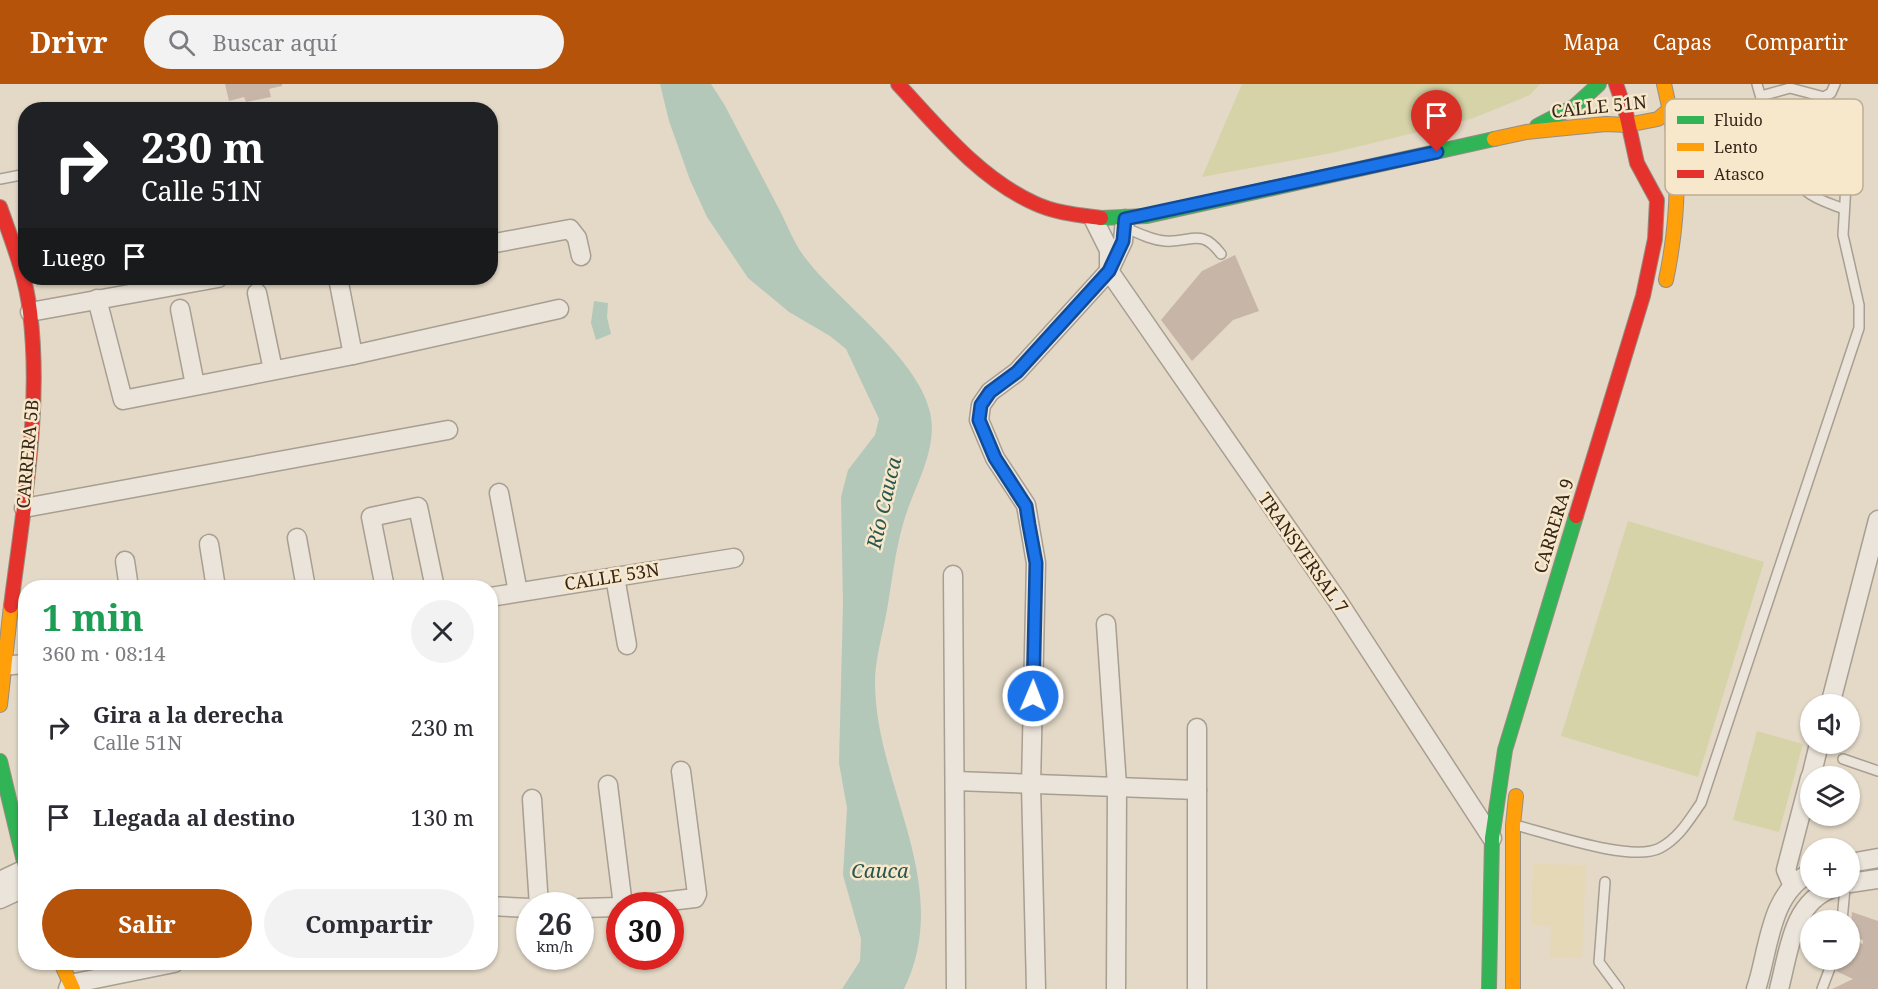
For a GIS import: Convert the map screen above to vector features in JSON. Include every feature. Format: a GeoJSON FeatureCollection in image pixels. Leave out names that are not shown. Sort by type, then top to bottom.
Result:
{"type":"FeatureCollection","features":[{"type":"Feature","properties":{"kind":"main road","name":"CALLE 51N"},"geometry":{"type":"LineString","coordinates":[[898,84],[994,181],[1030,204],[1060,214],[1125,223],[1526,132],[1600,102]]}},
{"type":"Feature","properties":{"kind":"main road","name":"CARRERA 9"},"geometry":{"type":"LineString","coordinates":[[1488,989],[1492,838],[1505,750],[1643,296],[1655,239],[1657,200],[1636,163],[1616,84]]}},
{"type":"Feature","properties":{"kind":"main road"},"geometry":{"type":"LineString","coordinates":[[1664,84],[1668,99]]}},
{"type":"Feature","properties":{"kind":"main road","name":"CALLE 51N"},"geometry":{"type":"LineString","coordinates":[[1526,132],[1575,106],[1600,102],[1627,125],[1658,119],[1665,113]]}},
{"type":"Feature","properties":{"kind":"main road"},"geometry":{"type":"LineString","coordinates":[[1663,292],[1677,234],[1678,195]]}},
{"type":"Feature","properties":{"kind":"main road","name":"CARRERA 5B"},"geometry":{"type":"LineString","coordinates":[[0,207],[18,259]]}},
{"type":"Feature","properties":{"kind":"main road","name":"CARRERA 5B"},"geometry":{"type":"LineString","coordinates":[[0,705],[2,666],[24,508],[34,410],[30,312],[25,285]]}},
{"type":"Feature","properties":{"kind":"main road"},"geometry":{"type":"LineString","coordinates":[[0,761],[18,839]]}},
{"type":"Feature","properties":{"kind":"main road"},"geometry":{"type":"LineString","coordinates":[[1513,989],[1513,825],[1518,781]]}},
{"type":"Feature","properties":{"kind":"main road"},"geometry":{"type":"LineString","coordinates":[[64,970],[70,987]]}},
{"type":"Feature","properties":{"kind":"street"},"geometry":{"type":"LineString","coordinates":[[1094,220],[1109,250],[1109,271]]}},
{"type":"Feature","properties":{"kind":"street"},"geometry":{"type":"LineString","coordinates":[[1036,989],[1031,785],[1036,563],[1026,506],[995,458],[979,420],[981,405],[990,392],[1017,372],[1109,271],[1118,257],[1125,223]]}},
{"type":"Feature","properties":{"kind":"street"},"geometry":{"type":"LineString","coordinates":[[498,242],[570,229],[577,238],[581,256]]}},
{"type":"Feature","properties":{"kind":"street","name":"TRANSVERSAL 7"},"geometry":{"type":"LineString","coordinates":[[1109,271],[1337,600],[1492,838]]}},
{"type":"Feature","properties":{"kind":"street"},"geometry":{"type":"LineString","coordinates":[[30,312],[178,285]]}},
{"type":"Feature","properties":{"kind":"street"},"geometry":{"type":"LineString","coordinates":[[339,285],[353,355]]}},
{"type":"Feature","properties":{"kind":"street"},"geometry":{"type":"LineString","coordinates":[[257,293],[273,370]]}},
{"type":"Feature","properties":{"kind":"street"},"geometry":{"type":"LineString","coordinates":[[97,299],[123,400],[353,355],[559,309]]}},
{"type":"Feature","properties":{"kind":"street"},"geometry":{"type":"LineString","coordinates":[[180,309],[195,385]]}},
{"type":"Feature","properties":{"kind":"street"},"geometry":{"type":"LineString","coordinates":[[24,508],[448,430]]}},
{"type":"Feature","properties":{"kind":"street"},"geometry":{"type":"LineString","coordinates":[[499,493],[518,592]]}},
{"type":"Feature","properties":{"kind":"street"},"geometry":{"type":"LineString","coordinates":[[383,580],[371,517],[418,507],[433,580]]}},
{"type":"Feature","properties":{"kind":"street"},"geometry":{"type":"LineString","coordinates":[[1833,694],[1878,520]]}},
{"type":"Feature","properties":{"kind":"street"},"geometry":{"type":"LineString","coordinates":[[297,538],[305,580]]}},
{"type":"Feature","properties":{"kind":"street"},"geometry":{"type":"LineString","coordinates":[[209,544],[215,580]]}},
{"type":"Feature","properties":{"kind":"street","name":"CALLE 53N"},"geometry":{"type":"LineString","coordinates":[[498,596],[734,558]]}},
{"type":"Feature","properties":{"kind":"street"},"geometry":{"type":"LineString","coordinates":[[125,561],[128,580]]}},
{"type":"Feature","properties":{"kind":"street"},"geometry":{"type":"LineString","coordinates":[[953,575],[956,989]]}},
{"type":"Feature","properties":{"kind":"street"},"geometry":{"type":"LineString","coordinates":[[615,577],[627,645]]}},
{"type":"Feature","properties":{"kind":"street"},"geometry":{"type":"LineString","coordinates":[[1106,624],[1117,786],[1116,989]]}},
{"type":"Feature","properties":{"kind":"street"},"geometry":{"type":"LineString","coordinates":[[2,666],[18,665]]}},
{"type":"Feature","properties":{"kind":"street"},"geometry":{"type":"LineString","coordinates":[[1197,728],[1197,989]]}},
{"type":"Feature","properties":{"kind":"street"},"geometry":{"type":"LineString","coordinates":[[681,771],[697,894],[695,898],[684,899]]}},
{"type":"Feature","properties":{"kind":"street"},"geometry":{"type":"LineString","coordinates":[[956,781],[1197,790]]}},
{"type":"Feature","properties":{"kind":"street"},"geometry":{"type":"LineString","coordinates":[[608,785],[621,892]]}},
{"type":"Feature","properties":{"kind":"street"},"geometry":{"type":"LineString","coordinates":[[532,799],[539,892]]}},
{"type":"Feature","properties":{"kind":"street"},"geometry":{"type":"LineString","coordinates":[[1793,886],[1786,870],[1800,818]]}},
{"type":"Feature","properties":{"kind":"street"},"geometry":{"type":"LineString","coordinates":[[1860,861],[1878,858]]}},
{"type":"Feature","properties":{"kind":"street"},"geometry":{"type":"LineString","coordinates":[[0,881],[18,872]]}},
{"type":"Feature","properties":{"kind":"street"},"geometry":{"type":"LineString","coordinates":[[1860,882],[1878,879]]}},
{"type":"Feature","properties":{"kind":"street"},"geometry":{"type":"LineString","coordinates":[[1756,989],[1776,916],[1793,886],[1800,881]]}},
{"type":"Feature","properties":{"kind":"street"},"geometry":{"type":"LineString","coordinates":[[0,899],[18,890]]}},
{"type":"Feature","properties":{"kind":"street"},"geometry":{"type":"LineString","coordinates":[[1779,989],[1799,917],[1814,898]]}},
{"type":"Feature","properties":{"kind":"street"},"geometry":{"type":"LineString","coordinates":[[498,906],[516,907]]}},
{"type":"Feature","properties":{"kind":"street"},"geometry":{"type":"LineString","coordinates":[[70,987],[144,970]]}},
{"type":"Feature","properties":{"kind":"lane"},"geometry":{"type":"LineString","coordinates":[[1757,84],[1762,99]]}},
{"type":"Feature","properties":{"kind":"lane"},"geometry":{"type":"LineString","coordinates":[[1761,96],[1790,88],[1824,97],[1831,93],[1835,84]]}},
{"type":"Feature","properties":{"kind":"lane"},"geometry":{"type":"LineString","coordinates":[[0,180],[18,176]]}},
{"type":"Feature","properties":{"kind":"lane"},"geometry":{"type":"LineString","coordinates":[[1815,195],[1844,208]]}},
{"type":"Feature","properties":{"kind":"lane"},"geometry":{"type":"LineString","coordinates":[[1513,825],[1628,853],[1659,849],[1682,832],[1701,803],[1859,328],[1859,305],[1843,235],[1845,195]]}},
{"type":"Feature","properties":{"kind":"lane"},"geometry":{"type":"LineString","coordinates":[[1125,223],[1152,239],[1168,241],[1198,236],[1214,244],[1221,254]]}},
{"type":"Feature","properties":{"kind":"lane"},"geometry":{"type":"LineString","coordinates":[[1843,759],[1878,771]]}},
{"type":"Feature","properties":{"kind":"lane"},"geometry":{"type":"LineString","coordinates":[[1605,882],[1599,962],[1619,989]]}},
{"type":"Feature","properties":{"kind":"lane"},"geometry":{"type":"LineString","coordinates":[[1822,989],[1829,970]]}},
{"type":"Feature","properties":{"kind":"shaded area"},"geometry":{"type":"Polygon","coordinates":[[[1242,84],[1540,84],[1530,95],[1471,119],[1332,153],[1202,177],[1242,84]]]}},
{"type":"Feature","properties":{"kind":"shaded area"},"geometry":{"type":"Polygon","coordinates":[[[1628,521],[1764,562],[1698,777],[1561,736],[1628,521]]]}},
{"type":"Feature","properties":{"kind":"shaded area"},"geometry":{"type":"Polygon","coordinates":[[[1757,731],[1800,743],[1800,754],[1779,832],[1733,820],[1757,731]]]}},
{"type":"Feature","properties":{"kind":"shaded area"},"geometry":{"type":"Polygon","coordinates":[[[1533,864],[1586,865],[1582,958],[1550,957],[1551,926],[1531,925],[1533,864]]]}},
{"type":"Feature","properties":{"kind":"water","name":"Cauca"},"geometry":{"type":"Polygon","coordinates":[[[660,84],[711,84],[724,104],[803,255],[893,350],[922,391],[930,412],[932,426],[928,455],[900,535],[875,673],[878,721],[909,835],[917,873],[921,911],[917,950],[904,989],[842,989],[860,961],[861,939],[843,875],[847,808],[839,763],[843,603],[841,497],[848,470],[875,435],[879,419],[846,349],[830,336],[789,312],[748,278],[707,217],[690,180],[669,121],[660,84]]]}},
{"type":"Feature","properties":{"kind":"water"},"geometry":{"type":"Polygon","coordinates":[[[594,301],[608,303],[607,317],[611,334],[596,340],[591,323],[594,301]]]}},
{"type":"Feature","properties":{"kind":"building"},"geometry":{"type":"Polygon","coordinates":[[[225,84],[282,84],[282,86],[269,89],[271,97],[246,102],[244,97],[229,101],[225,84]]]}},
{"type":"Feature","properties":{"kind":"building"},"geometry":{"type":"Polygon","coordinates":[[[1235,255],[1259,311],[1233,320],[1192,361],[1161,320],[1202,271],[1235,255]]]}},
{"type":"Feature","properties":{"kind":"building"},"geometry":{"type":"Polygon","coordinates":[[[1860,915],[1878,921],[1878,989],[1832,989],[1853,979],[1836,970],[1860,970],[1860,943],[1863,944],[1863,940],[1860,939],[1860,915]]]}},
{"type":"Feature","properties":{"kind":"traffic: fast"},"geometry":{"type":"LineString","coordinates":[[1537,126],[1575,106],[1599,84]]}},
{"type":"Feature","properties":{"kind":"traffic: fast"},"geometry":{"type":"LineString","coordinates":[[1101,218],[1147,216],[1494,139]]}},
{"type":"Feature","properties":{"kind":"traffic: fast"},"geometry":{"type":"LineString","coordinates":[[1489,989],[1492,838],[1505,750],[1576,516]]}},
{"type":"Feature","properties":{"kind":"traffic: fast"},"geometry":{"type":"LineString","coordinates":[[0,761],[18,836]]}},
{"type":"Feature","properties":{"kind":"traffic: slow"},"geometry":{"type":"LineString","coordinates":[[1664,84],[1668,99]]}},
{"type":"Feature","properties":{"kind":"traffic: slow"},"geometry":{"type":"LineString","coordinates":[[1494,139],[1526,132],[1606,124],[1627,125],[1658,119],[1665,113]]}},
{"type":"Feature","properties":{"kind":"traffic: slow"},"geometry":{"type":"LineString","coordinates":[[1666,280],[1674,231],[1676,195]]}},
{"type":"Feature","properties":{"kind":"traffic: slow"},"geometry":{"type":"LineString","coordinates":[[0,705],[11,606]]}},
{"type":"Feature","properties":{"kind":"traffic: slow"},"geometry":{"type":"LineString","coordinates":[[1513,989],[1513,825],[1516,796]]}},
{"type":"Feature","properties":{"kind":"traffic: slow"},"geometry":{"type":"LineString","coordinates":[[64,970],[73,989]]}},
{"type":"Feature","properties":{"kind":"traffic: jam"},"geometry":{"type":"LineString","coordinates":[[898,84],[960,150],[995,180],[1034,203],[1050,209],[1101,218]]}},
{"type":"Feature","properties":{"kind":"traffic: jam"},"geometry":{"type":"LineString","coordinates":[[1576,516],[1643,296],[1655,239],[1657,200],[1637,163],[1626,113],[1616,84]]}},
{"type":"Feature","properties":{"kind":"traffic: jam"},"geometry":{"type":"LineString","coordinates":[[0,207],[18,259]]}},
{"type":"Feature","properties":{"kind":"traffic: jam"},"geometry":{"type":"LineString","coordinates":[[11,606],[30,459],[34,386],[30,312],[25,285]]}},
{"type":"Feature","properties":{"kind":"route"},"geometry":{"type":"LineString","coordinates":[[1033,696],[1036,563],[1026,506],[995,458],[979,420],[981,405],[990,392],[1017,372],[1109,271],[1118,257],[1123,241],[1125,219],[1437,152]]}},
{"type":"Feature","properties":{"kind":"water label","name":"Río Cauca"},"geometry":{"type":"Point","coordinates":[884,503]}}]}
